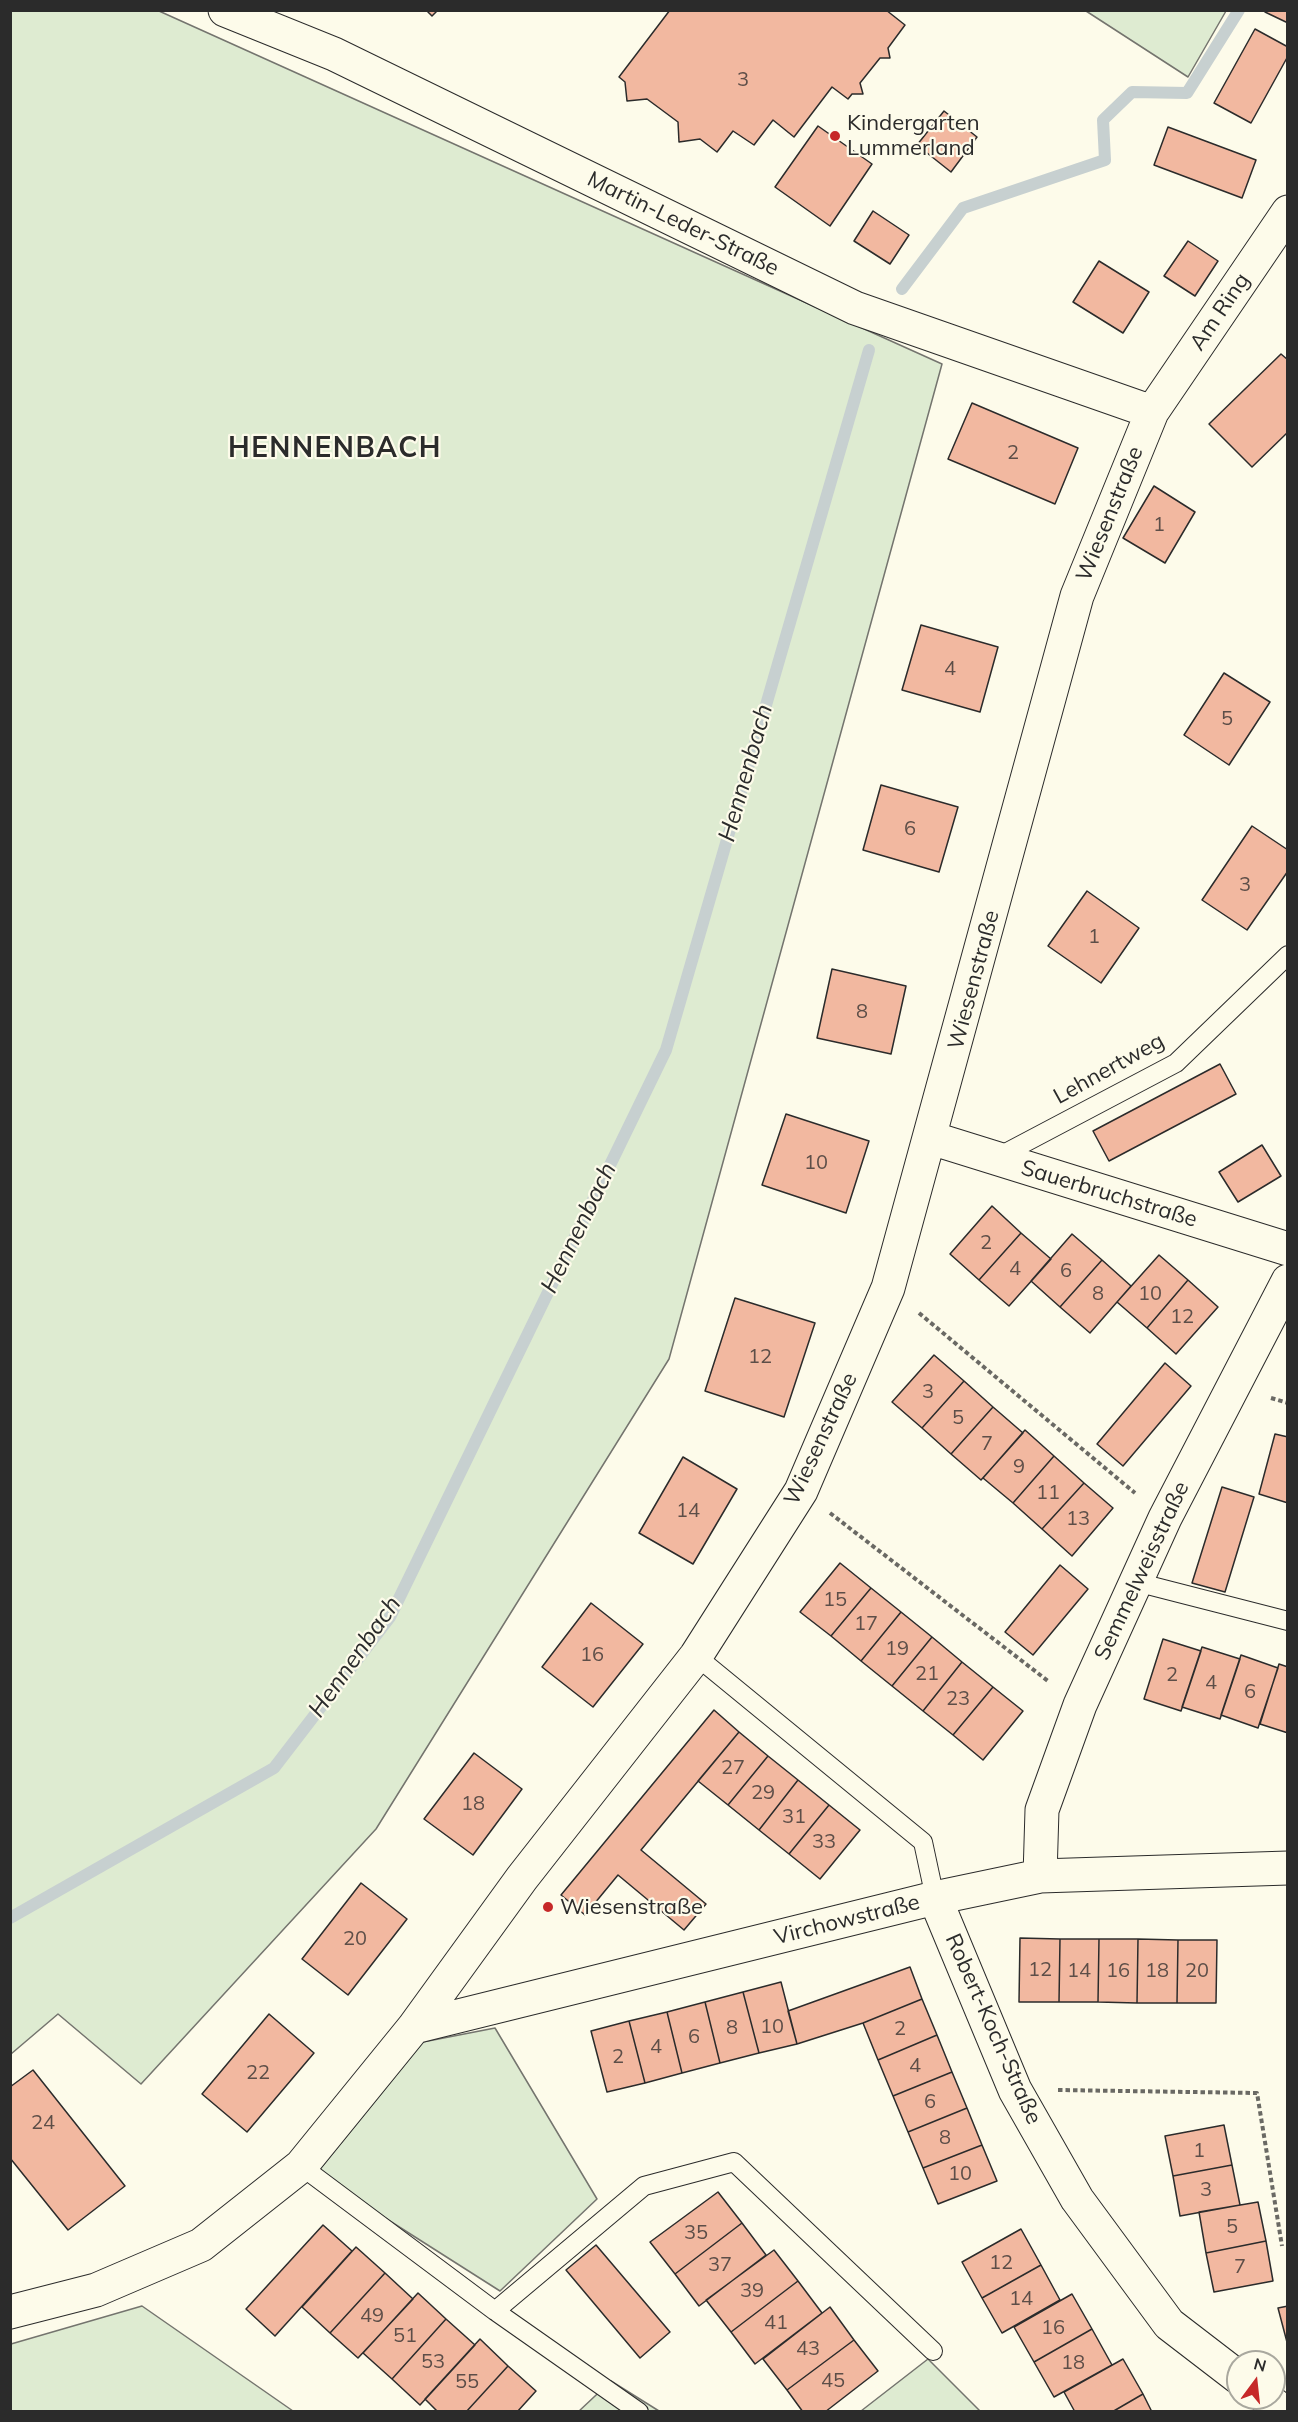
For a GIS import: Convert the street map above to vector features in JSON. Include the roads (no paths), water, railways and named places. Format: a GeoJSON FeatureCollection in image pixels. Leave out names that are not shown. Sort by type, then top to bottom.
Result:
{"type":"FeatureCollection","features":[{"type":"Feature","properties":{"kind":"street","name":"Martin-Leder-Straße"},"geometry":{"type":"LineString","coordinates":[[225,10],[334,54],[855,308],[1152,412]]}},
{"type":"Feature","properties":{"kind":"street","name":"Am Ring"},"geometry":{"type":"LineString","coordinates":[[1152,412],[1287,212]]}},
{"type":"Feature","properties":{"kind":"street","name":"Wiesenstraße"},"geometry":{"type":"LineString","coordinates":[[10,2312],[96,2290],[201,2245],[301,2166],[414,2027],[522,1878],[696,1656],[801,1491],[888,1288],[931,1138],[1077,596],[1152,412]]}},
{"type":"Feature","properties":{"kind":"street","name":"Sauerbruchstraße"},"geometry":{"type":"LineString","coordinates":[[931,1138],[1287,1249]]}},
{"type":"Feature","properties":{"kind":"street","name":"Semmelweisstraße"},"geometry":{"type":"LineString","coordinates":[[1040,1876],[1042,1810],[1080,1705],[1164,1518],[1287,1281]]}},
{"type":"Feature","properties":{"kind":"street","name":"Virchowstraße"},"geometry":{"type":"LineString","coordinates":[[414,2027],[935,1898],[1040,1876],[1287,1868]]}},
{"type":"Feature","properties":{"kind":"street","name":"Robert-Koch-Straße"},"geometry":{"type":"LineString","coordinates":[[935,1898],[1015,2090],[1077,2199],[1169,2324],[1226,2368]]}},
{"type":"Feature","properties":{"kind":"lane","name":"Lehnertweg"},"geometry":{"type":"LineString","coordinates":[[995,1159],[1176,1063],[1287,955]]}},
{"type":"Feature","properties":{"kind":"lane"},"geometry":{"type":"LineString","coordinates":[[1136,1582],[1287,1621]]}},
{"type":"Feature","properties":{"kind":"lane"},"geometry":{"type":"LineString","coordinates":[[696,1656],[923,1842],[935,1898]]}},
{"type":"Feature","properties":{"kind":"lane"},"geometry":{"type":"LineString","coordinates":[[495,2311],[644,2186],[734,2162],[933,2351]]}},
{"type":"Feature","properties":{"kind":"lane"},"geometry":{"type":"LineString","coordinates":[[301,2166],[495,2311],[639,2412]]}},
{"type":"Feature","properties":{"kind":"waterway","name":"Hennenbach"},"geometry":{"type":"LineString","coordinates":[[902,289],[963,208],[1105,160],[1103,120],[1132,92],[1187,93],[1239,10]]}},
{"type":"Feature","properties":{"kind":"waterway","name":"Hennenbach"},"geometry":{"type":"LineString","coordinates":[[10,1918],[274,1768],[390,1617],[666,1050],[869,350]]}},
{"type":"Feature","properties":{"kind":"place","name":"Kindergarten Lummerland"},"geometry":{"type":"Point","coordinates":[835,136]}},
{"type":"Feature","properties":{"kind":"place","name":"Wiesenstraße"},"geometry":{"type":"Point","coordinates":[548,1907]}},
{"type":"Feature","properties":{"kind":"district","name":"HENNENBACH"},"geometry":{"type":"Point","coordinates":[335,449]}}]}
